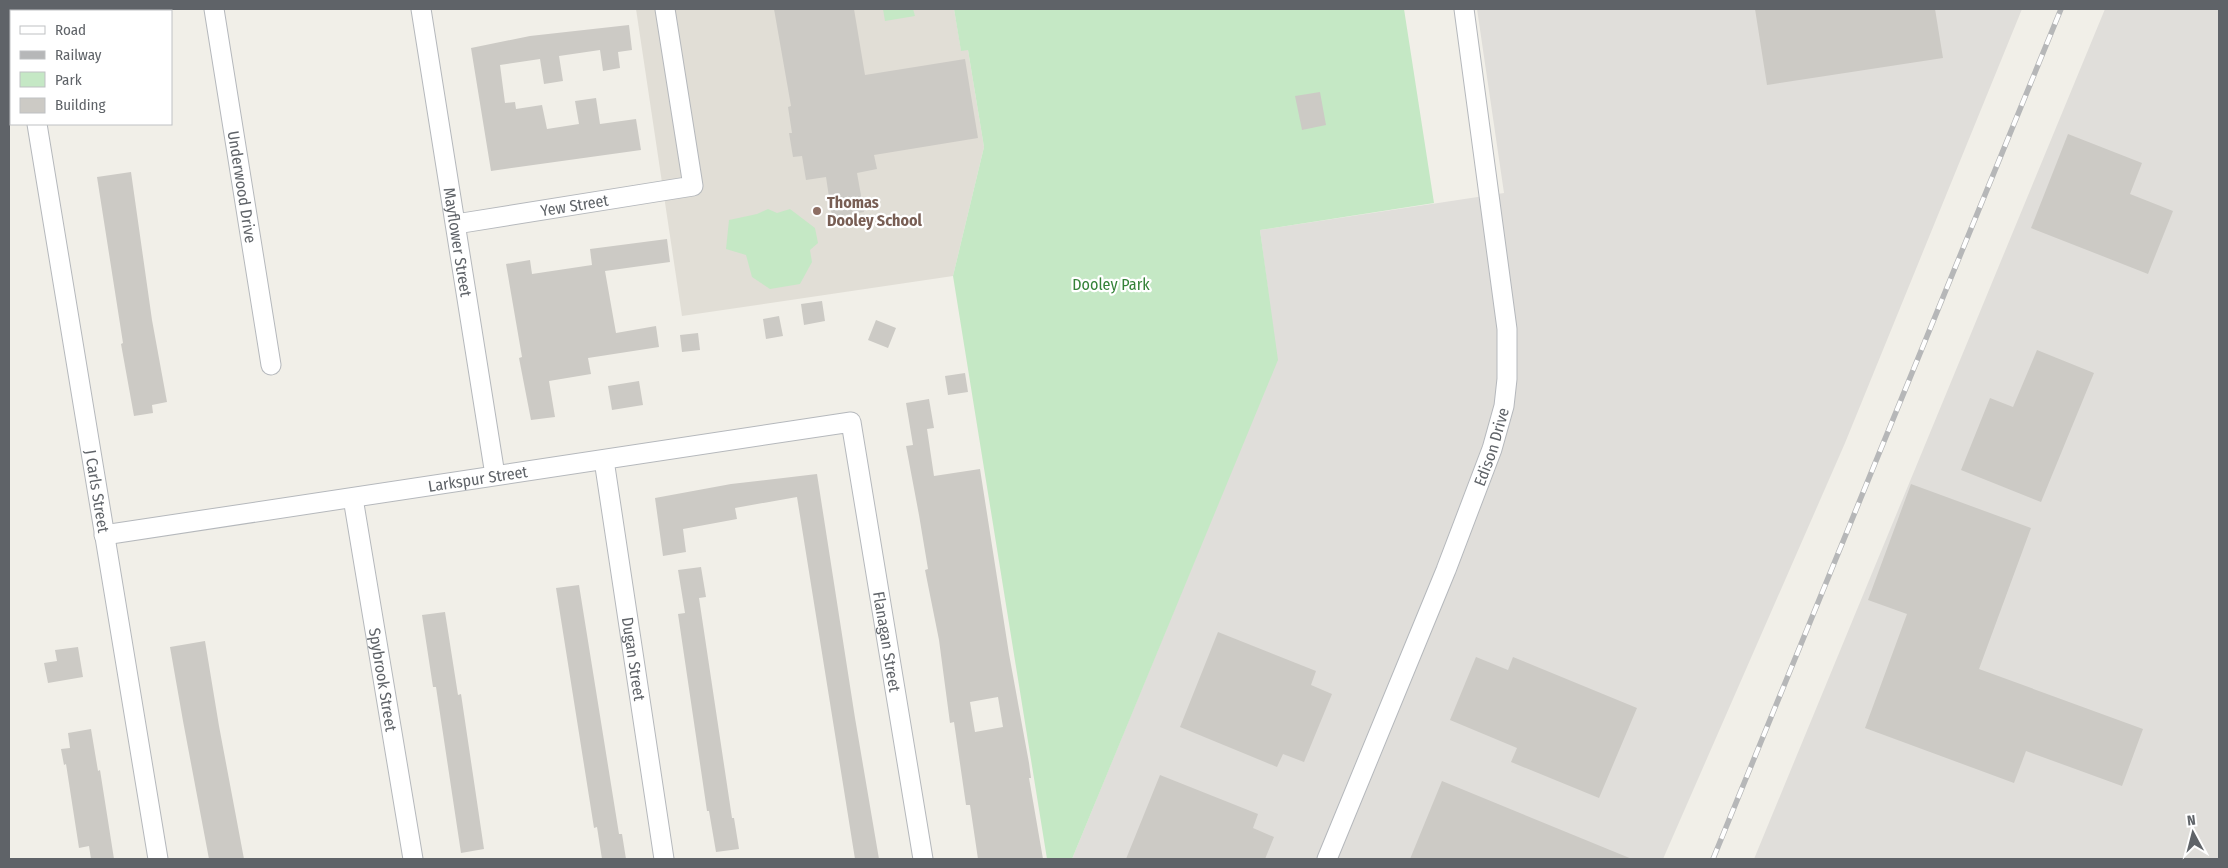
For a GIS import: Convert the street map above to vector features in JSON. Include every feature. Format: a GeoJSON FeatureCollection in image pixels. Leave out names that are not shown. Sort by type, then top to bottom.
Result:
{"type":"FeatureCollection","features":[{"type":"Feature","properties":{"kind":"street","name":"Underwood Drive"},"geometry":{"type":"LineString","coordinates":[[214,9],[271,364]]}},
{"type":"Feature","properties":{"kind":"street","name":"Mayflower Street"},"geometry":{"type":"LineString","coordinates":[[421,9],[495,475]]}},
{"type":"Feature","properties":{"kind":"street","name":"Yew Street"},"geometry":{"type":"LineString","coordinates":[[456,224],[693,186],[665,9]]}},
{"type":"Feature","properties":{"kind":"street","name":"Edison Drive"},"geometry":{"type":"LineString","coordinates":[[1327,859],[1448,563],[1492,449],[1504,406],[1508,369],[1507,329],[1464,9]]}},
{"type":"Feature","properties":{"kind":"street","name":"J Carls Street"},"geometry":{"type":"LineString","coordinates":[[37,125],[158,859]]}},
{"type":"Feature","properties":{"kind":"street","name":"Larkspur Street"},"geometry":{"type":"LineString","coordinates":[[104,534],[850,422]]}},
{"type":"Feature","properties":{"kind":"street","name":"Flanagan Street"},"geometry":{"type":"LineString","coordinates":[[850,422],[923,859]]}},
{"type":"Feature","properties":{"kind":"street","name":"Dugan Street"},"geometry":{"type":"LineString","coordinates":[[604,460],[664,859]]}},
{"type":"Feature","properties":{"kind":"street","name":"Spybrook Street"},"geometry":{"type":"LineString","coordinates":[[353,498],[413,859]]}},
{"type":"Feature","properties":{"kind":"shaded area","name":"Thomas Dooley School"},"geometry":{"type":"Polygon","coordinates":[[[636,9],[954,9],[961,50],[968,50],[984,147],[953,276],[682,316],[636,9]]]}},
{"type":"Feature","properties":{"kind":"shaded area"},"geometry":{"type":"Polygon","coordinates":[[[1477,9],[2022,9],[1845,443],[1663,859],[1072,859],[1277,360],[1260,230],[1504,193],[1477,9]]]}},
{"type":"Feature","properties":{"kind":"shaded area"},"geometry":{"type":"Polygon","coordinates":[[[2105,9],[2219,9],[2219,859],[1754,859],[2105,9]]]}},
{"type":"Feature","properties":{"kind":"green space"},"geometry":{"type":"Polygon","coordinates":[[[883,9],[913,9],[915,16],[885,21],[883,9]]]}},
{"type":"Feature","properties":{"kind":"green space","name":"Dooley Park"},"geometry":{"type":"Polygon","coordinates":[[[954,9],[1404,9],[1434,203],[1260,230],[1278,360],[1072,859],[1047,859],[953,276],[984,147],[968,50],[961,51],[954,9]]]}},
{"type":"Feature","properties":{"kind":"green space"},"geometry":{"type":"Polygon","coordinates":[[[768,209],[777,213],[790,209],[815,228],[818,243],[810,250],[812,262],[800,284],[770,289],[752,277],[746,255],[726,249],[729,220],[757,214],[768,209]]]}},
{"type":"Feature","properties":{"kind":"building"},"geometry":{"type":"Polygon","coordinates":[[[774,9],[854,9],[865,75],[965,59],[978,138],[874,155],[877,169],[857,173],[864,212],[832,217],[826,177],[806,180],[802,156],[793,157],[789,133],[792,133],[788,107],[791,106],[774,9]]]}},
{"type":"Feature","properties":{"kind":"building"},"geometry":{"type":"Polygon","coordinates":[[[1755,9],[1935,9],[1943,58],[1767,85],[1755,9]]]}},
{"type":"Feature","properties":{"kind":"building"},"geometry":{"type":"Polygon","coordinates":[[[629,25],[632,50],[618,52],[620,68],[603,71],[600,50],[559,56],[563,81],[544,84],[540,59],[500,65],[505,103],[515,102],[516,109],[542,105],[547,129],[579,124],[575,101],[596,98],[600,124],[636,119],[641,150],[491,171],[471,48],[530,36],[629,25]]]}},
{"type":"Feature","properties":{"kind":"building"},"geometry":{"type":"Polygon","coordinates":[[[1320,92],[1326,125],[1302,130],[1295,96],[1320,92]]]}},
{"type":"Feature","properties":{"kind":"building"},"geometry":{"type":"Polygon","coordinates":[[[2068,134],[2142,163],[2130,194],[2173,211],[2148,274],[2031,228],[2068,134]]]}},
{"type":"Feature","properties":{"kind":"building"},"geometry":{"type":"Polygon","coordinates":[[[131,172],[152,320],[167,402],[152,405],[153,413],[134,416],[121,344],[123,343],[97,177],[131,172]]]}},
{"type":"Feature","properties":{"kind":"building"},"geometry":{"type":"Polygon","coordinates":[[[667,239],[670,262],[605,271],[616,333],[656,326],[659,347],[588,358],[591,374],[549,381],[555,417],[531,420],[519,358],[522,357],[506,264],[530,260],[532,274],[592,265],[590,249],[667,239]]]}},
{"type":"Feature","properties":{"kind":"building"},"geometry":{"type":"Polygon","coordinates":[[[822,301],[825,321],[804,325],[801,304],[822,301]]]}},
{"type":"Feature","properties":{"kind":"building"},"geometry":{"type":"Polygon","coordinates":[[[779,316],[783,336],[766,339],[763,319],[779,316]]]}},
{"type":"Feature","properties":{"kind":"building"},"geometry":{"type":"Polygon","coordinates":[[[876,320],[896,328],[888,348],[868,340],[876,320]]]}},
{"type":"Feature","properties":{"kind":"building"},"geometry":{"type":"Polygon","coordinates":[[[698,333],[700,350],[682,352],[680,335],[698,333]]]}},
{"type":"Feature","properties":{"kind":"building"},"geometry":{"type":"Polygon","coordinates":[[[2037,350],[2094,373],[2041,502],[1961,470],[1990,398],[2013,407],[2037,350]]]}},
{"type":"Feature","properties":{"kind":"building"},"geometry":{"type":"Polygon","coordinates":[[[965,373],[968,392],[948,395],[945,376],[965,373]]]}},
{"type":"Feature","properties":{"kind":"building"},"geometry":{"type":"Polygon","coordinates":[[[639,381],[643,405],[612,410],[608,386],[639,381]]]}},
{"type":"Feature","properties":{"kind":"building"},"geometry":{"type":"Polygon","coordinates":[[[929,399],[934,428],[927,429],[934,476],[980,469],[1043,859],[978,859],[970,805],[966,805],[954,722],[950,723],[939,640],[925,570],[928,569],[906,446],[913,445],[906,403],[929,399]],[[998,697],[970,702],[975,732],[1003,727],[998,697]]]}},
{"type":"Feature","properties":{"kind":"building"},"geometry":{"type":"Polygon","coordinates":[[[817,474],[879,859],[855,859],[797,497],[735,508],[737,519],[683,529],[686,552],[663,556],[655,498],[731,484],[817,474]]]}},
{"type":"Feature","properties":{"kind":"building"},"geometry":{"type":"Polygon","coordinates":[[[1911,484],[2031,528],[1979,669],[2143,729],[2122,786],[2026,751],[2014,783],[1865,728],[1907,614],[1868,600],[1911,484]]]}},
{"type":"Feature","properties":{"kind":"building"},"geometry":{"type":"Polygon","coordinates":[[[701,567],[706,597],[699,598],[732,818],[734,818],[739,849],[716,852],[709,811],[707,811],[678,614],[685,613],[678,570],[701,567]]]}},
{"type":"Feature","properties":{"kind":"building"},"geometry":{"type":"Polygon","coordinates":[[[579,585],[619,834],[622,834],[626,859],[602,859],[597,827],[594,828],[556,588],[579,585]]]}},
{"type":"Feature","properties":{"kind":"building"},"geometry":{"type":"Polygon","coordinates":[[[445,612],[458,695],[461,694],[484,849],[461,853],[436,687],[433,687],[422,615],[445,612]]]}},
{"type":"Feature","properties":{"kind":"building"},"geometry":{"type":"Polygon","coordinates":[[[1218,632],[1316,671],[1311,685],[1332,694],[1304,762],[1283,754],[1277,767],[1180,727],[1218,632]]]}},
{"type":"Feature","properties":{"kind":"building"},"geometry":{"type":"Polygon","coordinates":[[[205,641],[244,859],[209,859],[183,721],[170,647],[205,641]]]}},
{"type":"Feature","properties":{"kind":"building"},"geometry":{"type":"Polygon","coordinates":[[[78,647],[83,677],[48,683],[44,663],[57,661],[55,650],[78,647]]]}},
{"type":"Feature","properties":{"kind":"building"},"geometry":{"type":"Polygon","coordinates":[[[1476,657],[1508,670],[1513,657],[1637,708],[1599,798],[1511,762],[1517,748],[1450,720],[1476,657]]]}},
{"type":"Feature","properties":{"kind":"building"},"geometry":{"type":"Polygon","coordinates":[[[91,729],[98,771],[100,770],[114,859],[91,859],[89,846],[79,848],[66,764],[64,765],[61,749],[70,748],[68,733],[91,729]]]}},
{"type":"Feature","properties":{"kind":"building"},"geometry":{"type":"Polygon","coordinates":[[[1160,775],[1258,814],[1253,828],[1274,837],[1265,859],[1126,859],[1160,775]]]}},
{"type":"Feature","properties":{"kind":"building"},"geometry":{"type":"Polygon","coordinates":[[[1442,781],[1632,859],[1410,859],[1442,781]]]}},
{"type":"Feature","properties":{"kind":"railway"},"geometry":{"type":"LineString","coordinates":[[1713,859],[2061,9]]}},
{"type":"Feature","properties":{"kind":"place","name":"Thomas Dooley School"},"geometry":{"type":"Point","coordinates":[817,211]}}]}
